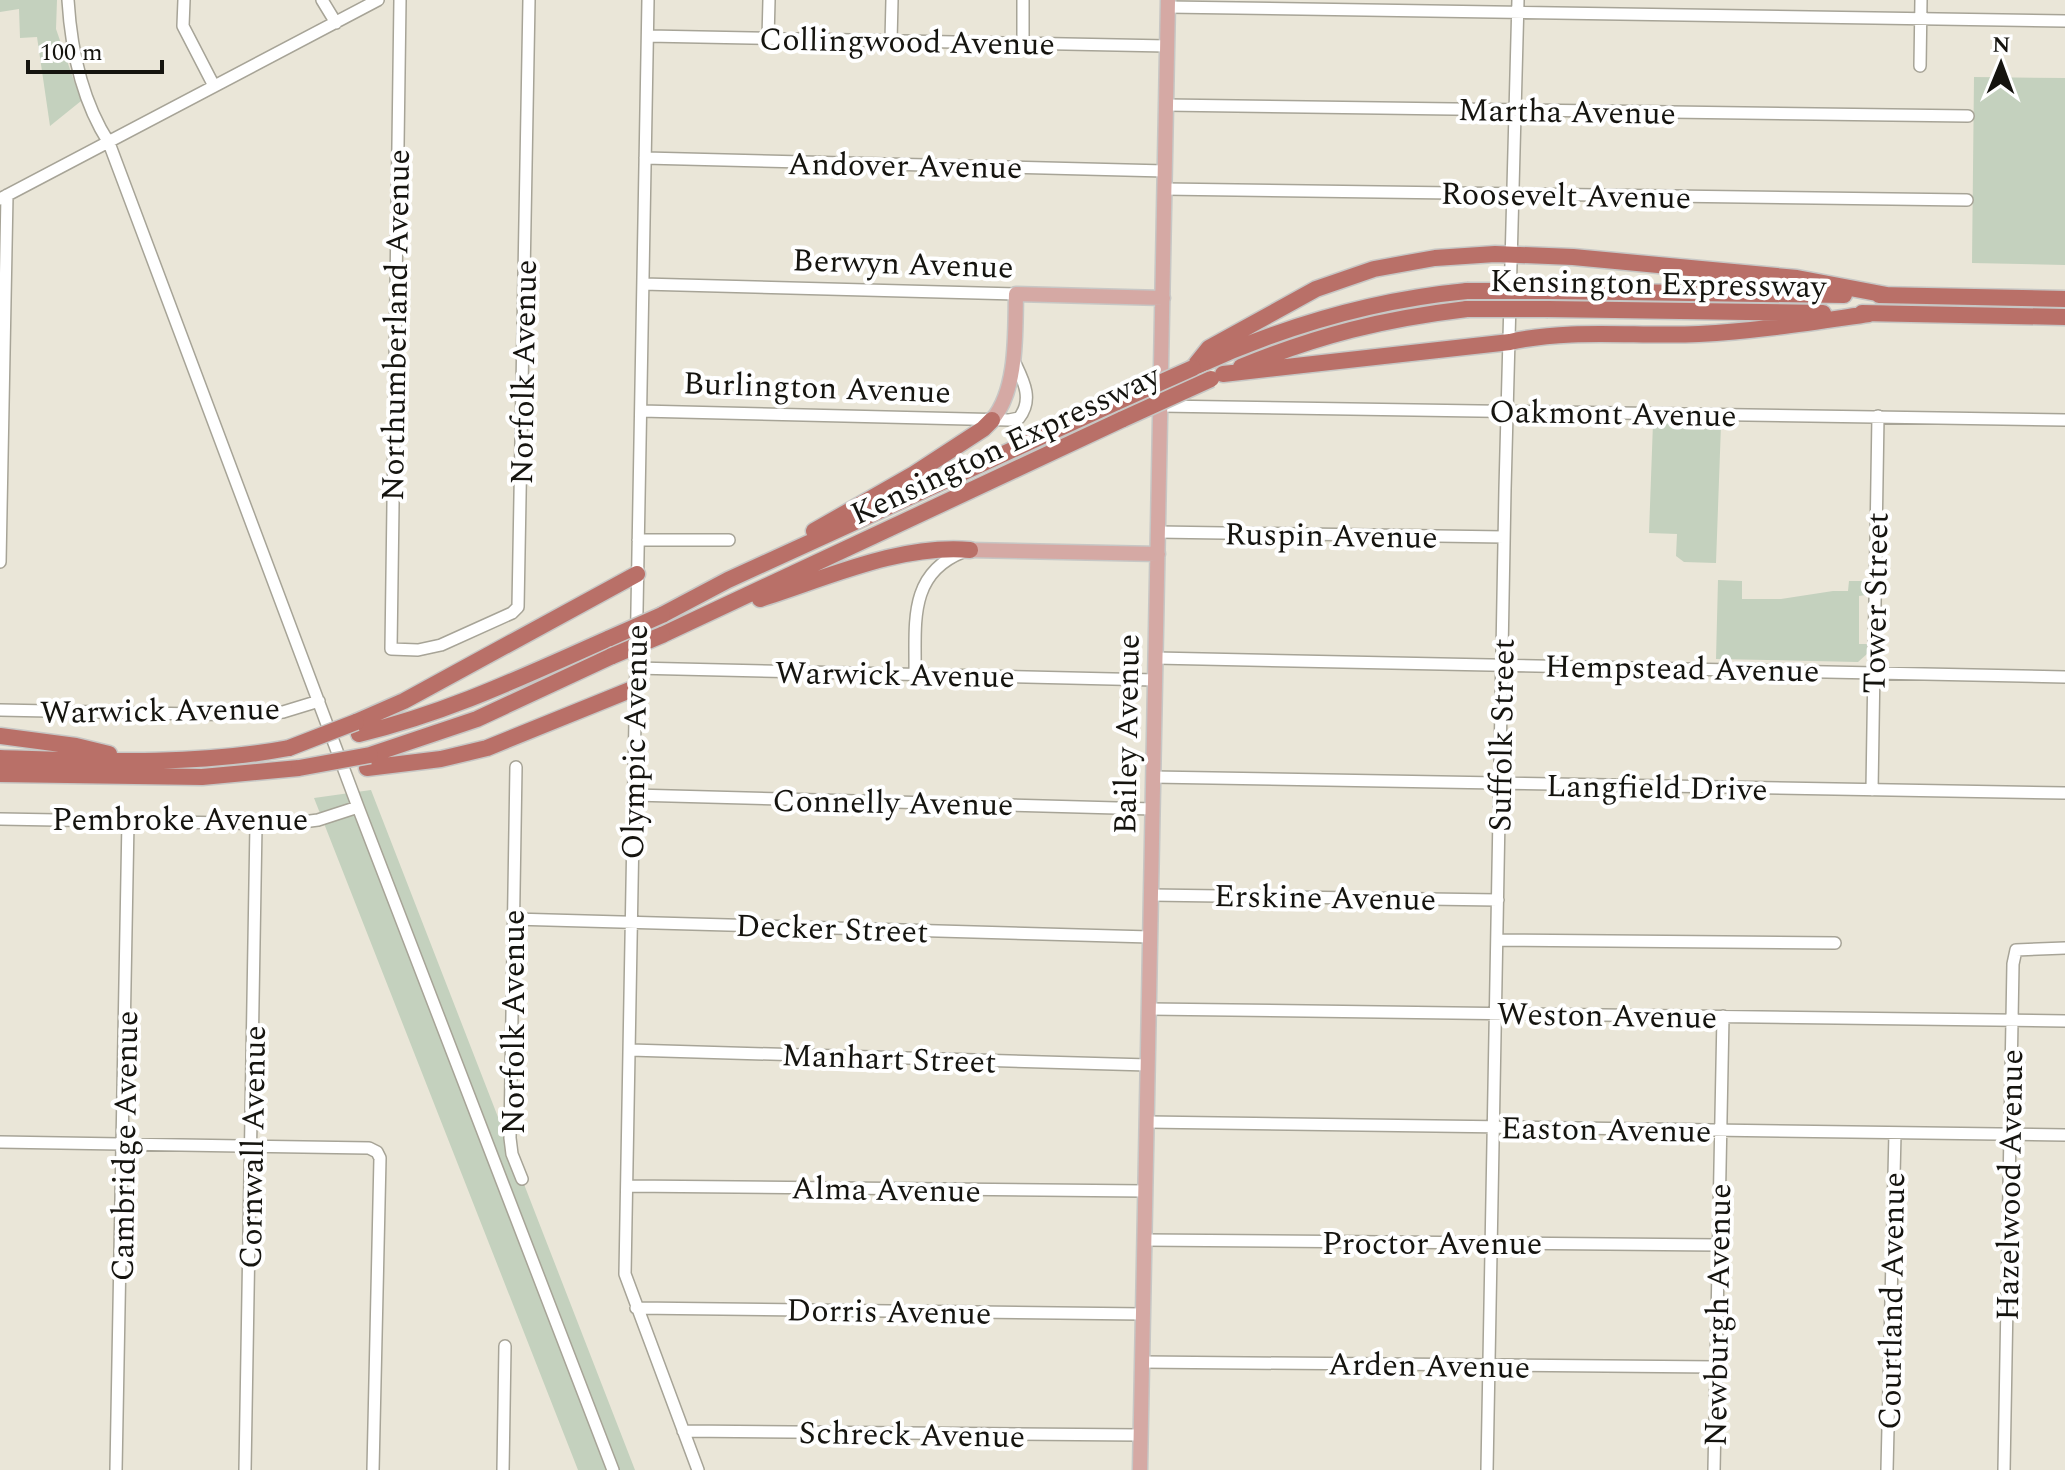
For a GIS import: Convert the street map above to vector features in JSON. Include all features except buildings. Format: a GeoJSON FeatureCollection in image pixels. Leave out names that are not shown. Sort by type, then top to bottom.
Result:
{"type":"FeatureCollection","features":[{"type":"Feature","properties":{"kind":"highway"},"geometry":{"type":"LineString","coordinates":[[1212,353],[1291,301],[1363,273],[1404,262],[1435,258],[1511,254],[1573,257],[1797,278],[1887,295]]}},
{"type":"Feature","properties":{"kind":"highway","name":"Kensington Expressway"},"geometry":{"type":"LineString","coordinates":[[357,728],[410,722],[465,703],[662,615],[728,580],[1193,368],[1212,353],[1371,304],[1467,291],[2065,299]]}},
{"type":"Feature","properties":{"kind":"highway","name":"Kensington Expressway"},"geometry":{"type":"LineString","coordinates":[[368,761],[477,719],[698,619],[1217,376],[1337,332],[1410,316],[1467,309],[2065,317]]}},
{"type":"Feature","properties":{"kind":"highway"},"geometry":{"type":"LineString","coordinates":[[1217,376],[1510,342],[1553,334],[1670,335],[1755,330],[1869,314]]}},
{"type":"Feature","properties":{"kind":"highway"},"geometry":{"type":"LineString","coordinates":[[728,580],[914,474],[992,420]]}},
{"type":"Feature","properties":{"kind":"highway"},"geometry":{"type":"LineString","coordinates":[[698,619],[887,559],[935,550],[970,550]]}},
{"type":"Feature","properties":{"kind":"highway"},"geometry":{"type":"LineString","coordinates":[[0,758],[140,762],[203,760],[289,748],[357,728],[637,574]]}},
{"type":"Feature","properties":{"kind":"highway"},"geometry":{"type":"LineString","coordinates":[[0,774],[202,777],[368,761],[441,759],[487,748],[635,688]]}},
{"type":"Feature","properties":{"kind":"highway"},"geometry":{"type":"LineString","coordinates":[[0,736],[76,746],[140,762]]}},
{"type":"Feature","properties":{"kind":"highway"},"geometry":{"type":"LineString","coordinates":[[0,786],[49,775]]}},
{"type":"Feature","properties":{"kind":"main road","name":"Bailey Avenue"},"geometry":{"type":"LineString","coordinates":[[1140,1470],[1168,4]]}},
{"type":"Feature","properties":{"kind":"main road","name":"Berwyn Avenue"},"geometry":{"type":"LineString","coordinates":[[1016,294],[1163,298]]}},
{"type":"Feature","properties":{"kind":"main road","name":"Burlington Avenue"},"geometry":{"type":"LineString","coordinates":[[992,420],[1006,399],[1014,361],[1016,294]]}},
{"type":"Feature","properties":{"kind":"main road"},"geometry":{"type":"LineString","coordinates":[[970,550],[1158,554]]}},
{"type":"Feature","properties":{"kind":"street"},"geometry":{"type":"LineString","coordinates":[[68,0],[70,27],[84,91],[109,143],[358,807],[613,1470]]}},
{"type":"Feature","properties":{"kind":"street"},"geometry":{"type":"LineString","coordinates":[[184,0],[183,26],[214,86]]}},
{"type":"Feature","properties":{"kind":"street"},"geometry":{"type":"LineString","coordinates":[[322,0],[336,23]]}},
{"type":"Feature","properties":{"kind":"street"},"geometry":{"type":"LineString","coordinates":[[0,562],[3,197],[378,0]]}},
{"type":"Feature","properties":{"kind":"street","name":"Northumberland Avenue"},"geometry":{"type":"LineString","coordinates":[[391,649],[400,0]]}},
{"type":"Feature","properties":{"kind":"street","name":"Norfolk Avenue"},"geometry":{"type":"LineString","coordinates":[[391,649],[418,650],[441,645],[512,613],[518,607],[529,0]]}},
{"type":"Feature","properties":{"kind":"street","name":"Olympic Avenue"},"geometry":{"type":"LineString","coordinates":[[648,0],[625,1274],[698,1470]]}},
{"type":"Feature","properties":{"kind":"street"},"geometry":{"type":"LineString","coordinates":[[768,39],[769,0]]}},
{"type":"Feature","properties":{"kind":"street"},"geometry":{"type":"LineString","coordinates":[[891,41],[892,0]]}},
{"type":"Feature","properties":{"kind":"street"},"geometry":{"type":"LineString","coordinates":[[1023,0],[1023,44]]}},
{"type":"Feature","properties":{"kind":"street"},"geometry":{"type":"LineString","coordinates":[[1920,66],[1921,0]]}},
{"type":"Feature","properties":{"kind":"street"},"geometry":{"type":"LineString","coordinates":[[1168,4],[1518,6],[2065,21]]}},
{"type":"Feature","properties":{"kind":"street","name":"Suffolk Street"},"geometry":{"type":"LineString","coordinates":[[1487,1470],[1504,537],[1518,6]]}},
{"type":"Feature","properties":{"kind":"street","name":"Collingwood Avenue"},"geometry":{"type":"LineString","coordinates":[[648,36],[1167,46]]}},
{"type":"Feature","properties":{"kind":"street","name":"Martha Avenue"},"geometry":{"type":"LineString","coordinates":[[1166,105],[1968,116]]}},
{"type":"Feature","properties":{"kind":"street","name":"Andover Avenue"},"geometry":{"type":"LineString","coordinates":[[645,158],[1165,171]]}},
{"type":"Feature","properties":{"kind":"street","name":"Roosevelt Avenue"},"geometry":{"type":"LineString","coordinates":[[1164,189],[1967,200]]}},
{"type":"Feature","properties":{"kind":"street","name":"Berwyn Avenue"},"geometry":{"type":"LineString","coordinates":[[643,284],[1016,294]]}},
{"type":"Feature","properties":{"kind":"street","name":"Burlington Avenue"},"geometry":{"type":"LineString","coordinates":[[641,411],[992,420],[1019,418],[1027,404],[1028,394],[1014,361]]}},
{"type":"Feature","properties":{"kind":"street","name":"Oakmont Avenue"},"geometry":{"type":"LineString","coordinates":[[1161,406],[2065,420]]}},
{"type":"Feature","properties":{"kind":"street","name":"Tower Street"},"geometry":{"type":"LineString","coordinates":[[1872,790],[1878,416]]}},
{"type":"Feature","properties":{"kind":"street","name":"Ruspin Avenue"},"geometry":{"type":"LineString","coordinates":[[1158,532],[1504,537]]}},
{"type":"Feature","properties":{"kind":"street"},"geometry":{"type":"LineString","coordinates":[[638,540],[729,540]]}},
{"type":"Feature","properties":{"kind":"street"},"geometry":{"type":"LineString","coordinates":[[915,674],[916,610],[923,586],[939,564],[970,550]]}},
{"type":"Feature","properties":{"kind":"street","name":"Hempstead Avenue"},"geometry":{"type":"LineString","coordinates":[[1156,658],[2065,677]]}},
{"type":"Feature","properties":{"kind":"street","name":"Warwick Avenue"},"geometry":{"type":"LineString","coordinates":[[635,668],[1155,680]]}},
{"type":"Feature","properties":{"kind":"street","name":"Warwick Avenue"},"geometry":{"type":"LineString","coordinates":[[0,710],[243,715],[283,712],[319,701]]}},
{"type":"Feature","properties":{"kind":"street","name":"Norfolk Avenue"},"geometry":{"type":"LineString","coordinates":[[516,767],[510,1138],[512,1154],[522,1179]]}},
{"type":"Feature","properties":{"kind":"street","name":"Langfield Drive"},"geometry":{"type":"LineString","coordinates":[[1153,777],[2065,793]]}},
{"type":"Feature","properties":{"kind":"street","name":"Connelly Avenue"},"geometry":{"type":"LineString","coordinates":[[634,795],[1153,809]]}},
{"type":"Feature","properties":{"kind":"street","name":"Pembroke Avenue"},"geometry":{"type":"LineString","coordinates":[[0,819],[256,825],[318,820],[358,807]]}},
{"type":"Feature","properties":{"kind":"street","name":"Cambridge Avenue"},"geometry":{"type":"LineString","coordinates":[[116,1470],[128,821]]}},
{"type":"Feature","properties":{"kind":"street","name":"Cornwall Avenue"},"geometry":{"type":"LineString","coordinates":[[245,1470],[256,825]]}},
{"type":"Feature","properties":{"kind":"street","name":"Erskine Avenue"},"geometry":{"type":"LineString","coordinates":[[1151,895],[1498,900]]}},
{"type":"Feature","properties":{"kind":"street","name":"Decker Street"},"geometry":{"type":"LineString","coordinates":[[513,919],[1150,937]]}},
{"type":"Feature","properties":{"kind":"street"},"geometry":{"type":"LineString","coordinates":[[1498,940],[1835,943]]}},
{"type":"Feature","properties":{"kind":"street","name":"Hazelwood Avenue"},"geometry":{"type":"LineString","coordinates":[[2004,1470],[2016,950],[2065,948]]}},
{"type":"Feature","properties":{"kind":"street","name":"Weston Avenue"},"geometry":{"type":"LineString","coordinates":[[1149,1009],[2065,1021]]}},
{"type":"Feature","properties":{"kind":"street","name":"Newburgh Avenue"},"geometry":{"type":"LineString","coordinates":[[1714,1470],[1723,1016]]}},
{"type":"Feature","properties":{"kind":"street","name":"Manhart Street"},"geometry":{"type":"LineString","coordinates":[[630,1050],[1148,1065]]}},
{"type":"Feature","properties":{"kind":"street","name":"Easton Avenue"},"geometry":{"type":"LineString","coordinates":[[1147,1122],[2065,1135]]}},
{"type":"Feature","properties":{"kind":"street","name":"Courtland Avenue"},"geometry":{"type":"LineString","coordinates":[[1887,1470],[1895,1133]]}},
{"type":"Feature","properties":{"kind":"street"},"geometry":{"type":"LineString","coordinates":[[0,1142],[373,1149],[380,1158],[373,1470]]}},
{"type":"Feature","properties":{"kind":"street","name":"Alma Avenue"},"geometry":{"type":"LineString","coordinates":[[627,1186],[1145,1191]]}},
{"type":"Feature","properties":{"kind":"street","name":"Proctor Avenue"},"geometry":{"type":"LineString","coordinates":[[1144,1240],[1719,1245]]}},
{"type":"Feature","properties":{"kind":"street","name":"Dorris Avenue"},"geometry":{"type":"LineString","coordinates":[[636,1308],[1143,1314]]}},
{"type":"Feature","properties":{"kind":"street"},"geometry":{"type":"LineString","coordinates":[[503,1470],[505,1346]]}},
{"type":"Feature","properties":{"kind":"street","name":"Arden Avenue"},"geometry":{"type":"LineString","coordinates":[[1142,1362],[1716,1367]]}},
{"type":"Feature","properties":{"kind":"street","name":"Schreck Avenue"},"geometry":{"type":"LineString","coordinates":[[683,1431],[1140,1435]]}},
{"type":"Feature","properties":{"kind":"green space"},"geometry":{"type":"Polygon","coordinates":[[[0,0],[57,0],[56,29],[81,101],[50,126],[37,37],[20,38],[19,9],[0,12],[0,0]]]}},
{"type":"Feature","properties":{"kind":"green space"},"geometry":{"type":"Polygon","coordinates":[[[1974,77],[2065,78],[2065,265],[1972,263],[1974,77]]]}},
{"type":"Feature","properties":{"kind":"green space"},"geometry":{"type":"Polygon","coordinates":[[[1653,423],[1721,425],[1716,563],[1684,562],[1676,556],[1677,534],[1649,533],[1653,423]]]}},
{"type":"Feature","properties":{"kind":"green space"},"geometry":{"type":"Polygon","coordinates":[[[1718,580],[1742,581],[1742,599],[1781,599],[1848,591],[1849,581],[1862,581],[1867,587],[1866,595],[1859,596],[1859,644],[1867,644],[1867,654],[1858,662],[1716,659],[1718,580]]]}},
{"type":"Feature","properties":{"kind":"green space"},"geometry":{"type":"Polygon","coordinates":[[[371,790],[635,1470],[578,1470],[314,798],[371,790]]]}}]}
